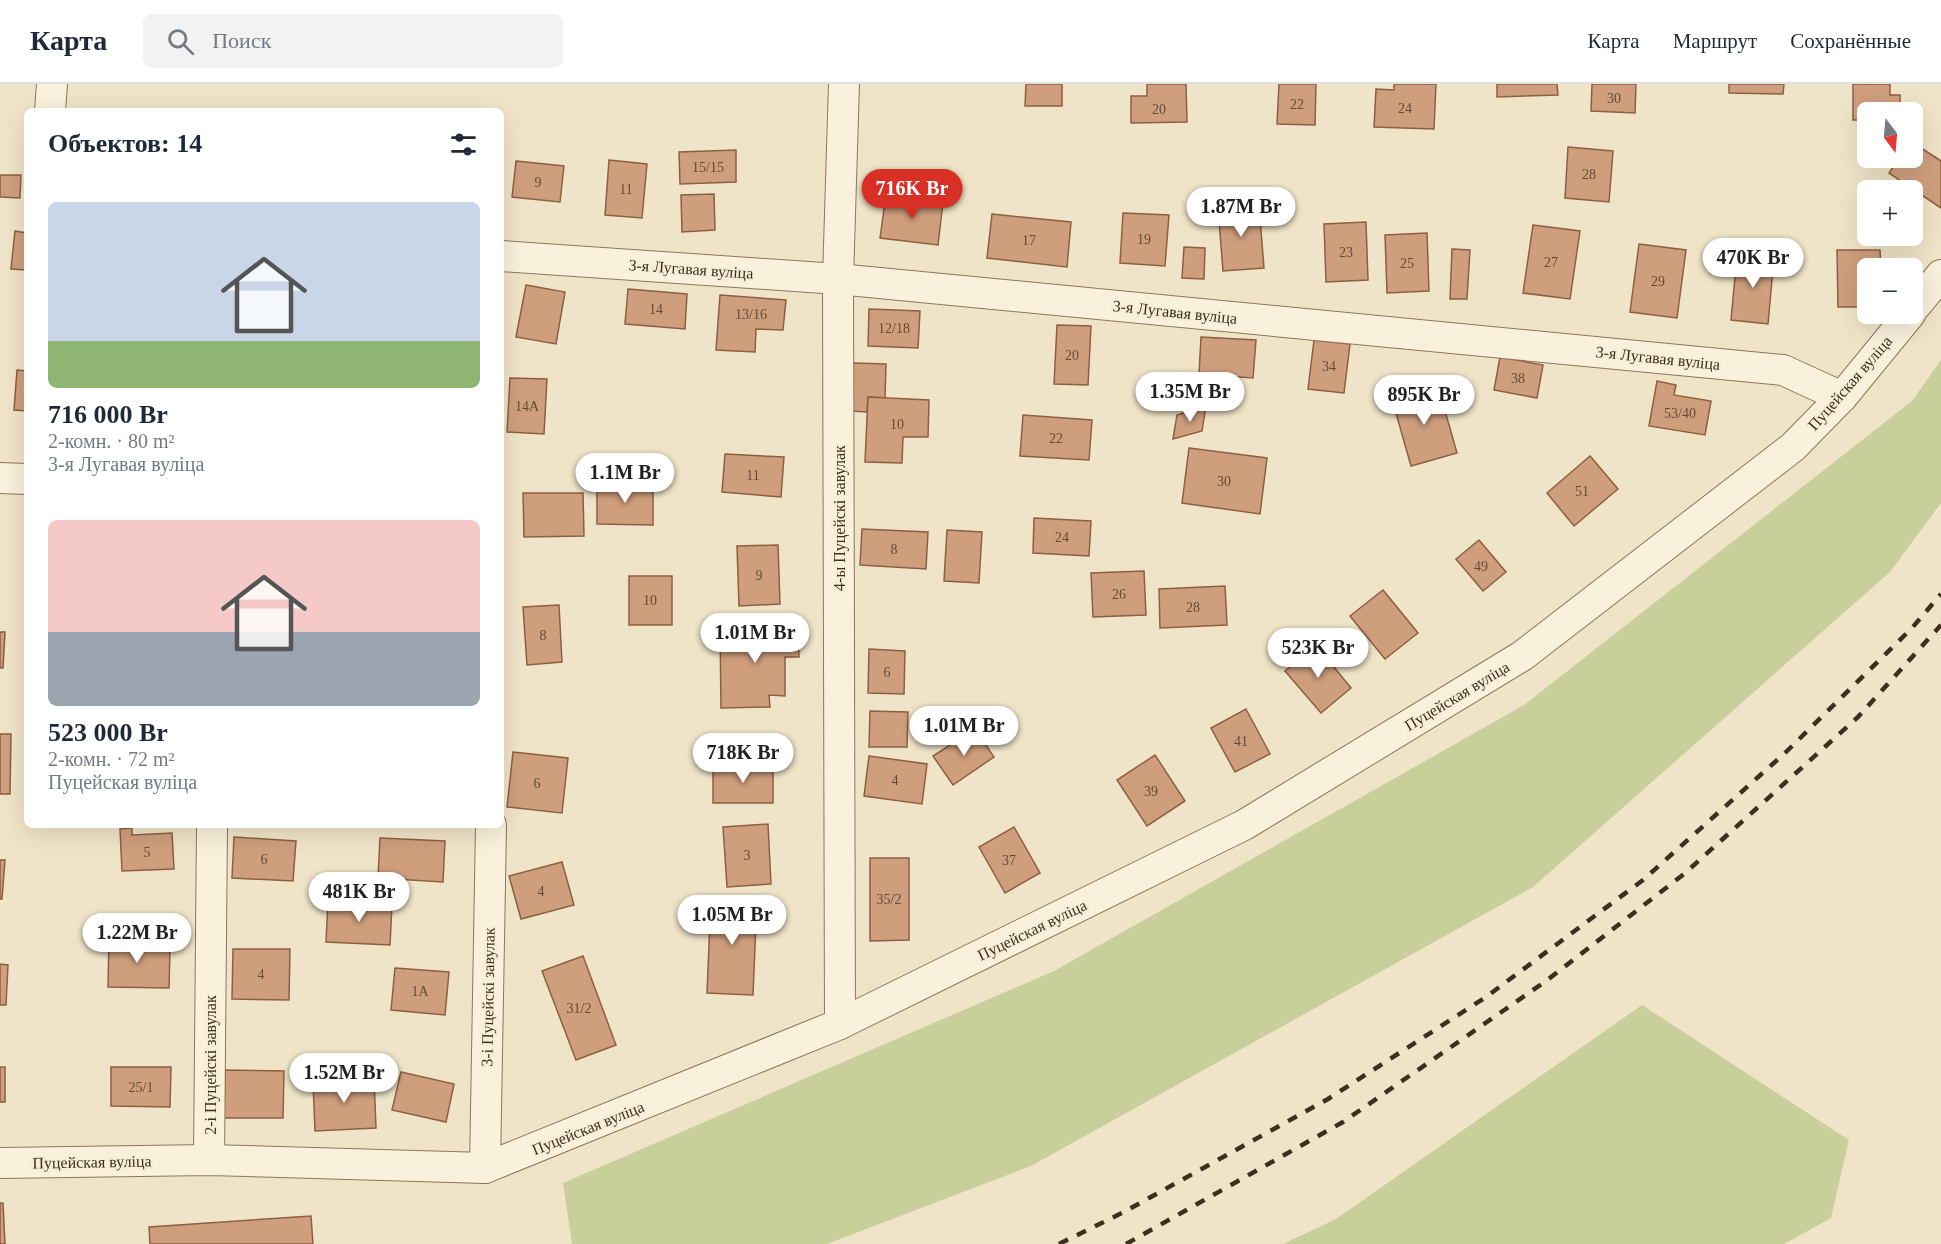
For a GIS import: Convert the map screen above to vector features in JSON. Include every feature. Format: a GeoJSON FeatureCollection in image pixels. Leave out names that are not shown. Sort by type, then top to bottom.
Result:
{"type":"FeatureCollection","features":[{"type":"Feature","properties":{"kind":"street"},"geometry":{"type":"LineString","coordinates":[[50,108],[52,84]]}},
{"type":"Feature","properties":{"kind":"street","name":"4-ы Пуцейскі завулак"},"geometry":{"type":"LineString","coordinates":[[840,1024],[838,279],[844,84]]}},
{"type":"Feature","properties":{"kind":"street","name":"3-я Лугавая вуліца"},"geometry":{"type":"LineString","coordinates":[[504,256],[838,279],[1783,370],[1842,397]]}},
{"type":"Feature","properties":{"kind":"street","name":"Пуцейская вуліца"},"geometry":{"type":"LineString","coordinates":[[1923,297],[1941,275]]}},
{"type":"Feature","properties":{"kind":"street","name":"Пуцейская вуліца"},"geometry":{"type":"LineString","coordinates":[[0,1163],[209,1160],[485,1168],[840,1024],[1244,825],[1522,656],[1793,447],[1842,397],[1901,324]]}},
{"type":"Feature","properties":{"kind":"street"},"geometry":{"type":"LineString","coordinates":[[0,478],[24,479]]}},
{"type":"Feature","properties":{"kind":"street","name":"2-і Пуцейскі завулак"},"geometry":{"type":"LineString","coordinates":[[209,1160],[212,828]]}},
{"type":"Feature","properties":{"kind":"street","name":"3-і Пуцейскі завулак"},"geometry":{"type":"LineString","coordinates":[[485,1168],[491,828]]}},
{"type":"Feature","properties":{"kind":"green space"},"geometry":{"type":"Polygon","coordinates":[[[1941,360],[1941,503],[1890,572],[1533,887],[1031,1166],[827,1244],[572,1244],[563,1183],[1054,971],[1524,705],[1912,401],[1941,360]]]}},
{"type":"Feature","properties":{"kind":"green space"},"geometry":{"type":"Polygon","coordinates":[[[1642,1005],[1849,1140],[1831,1218],[1784,1244],[1283,1244],[1336,1219],[1642,1005]]]}},
{"type":"Feature","properties":{"kind":"building"},"geometry":{"type":"Polygon","coordinates":[[[1026,84],[1062,84],[1062,106],[1025,106],[1026,84]]]}},
{"type":"Feature","properties":{"kind":"building"},"geometry":{"type":"Polygon","coordinates":[[[1147,84],[1186,84],[1187,122],[1131,123],[1131,96],[1147,96],[1147,84]]]}},
{"type":"Feature","properties":{"kind":"building"},"geometry":{"type":"Polygon","coordinates":[[[1279,84],[1316,84],[1315,125],[1277,124],[1279,84]]]}},
{"type":"Feature","properties":{"kind":"building"},"geometry":{"type":"Polygon","coordinates":[[[1394,84],[1436,84],[1434,129],[1374,127],[1376,89],[1394,90],[1394,84]]]}},
{"type":"Feature","properties":{"kind":"building"},"geometry":{"type":"Polygon","coordinates":[[[1497,84],[1557,84],[1558,95],[1497,97],[1497,84]]]}},
{"type":"Feature","properties":{"kind":"building"},"geometry":{"type":"Polygon","coordinates":[[[1592,84],[1636,84],[1635,113],[1591,111],[1592,84]]]}},
{"type":"Feature","properties":{"kind":"building"},"geometry":{"type":"Polygon","coordinates":[[[1729,84],[1784,84],[1783,94],[1729,93],[1729,84]]]}},
{"type":"Feature","properties":{"kind":"building"},"geometry":{"type":"Polygon","coordinates":[[[1853,84],[1890,84],[1890,95],[1900,95],[1900,102],[1857,102],[1857,120],[1853,120],[1853,84]]]}},
{"type":"Feature","properties":{"kind":"building"},"geometry":{"type":"Polygon","coordinates":[[[1568,147],[1613,151],[1609,202],[1565,198],[1568,147]]]}},
{"type":"Feature","properties":{"kind":"building"},"geometry":{"type":"Polygon","coordinates":[[[1923,149],[1941,161],[1941,208],[1923,196],[1923,180],[1899,180],[1889,173],[1892,168],[1923,168],[1923,149]]]}},
{"type":"Feature","properties":{"kind":"building"},"geometry":{"type":"Polygon","coordinates":[[[736,150],[736,182],[680,184],[679,152],[736,150]]]}},
{"type":"Feature","properties":{"kind":"building"},"geometry":{"type":"Polygon","coordinates":[[[609,160],[647,164],[642,218],[605,215],[609,160]]]}},
{"type":"Feature","properties":{"kind":"building"},"geometry":{"type":"Polygon","coordinates":[[[516,161],[564,166],[560,202],[512,197],[516,161]]]}},
{"type":"Feature","properties":{"kind":"building"},"geometry":{"type":"Polygon","coordinates":[[[0,175],[21,175],[20,198],[0,197],[0,175]]]}},
{"type":"Feature","properties":{"kind":"building"},"geometry":{"type":"Polygon","coordinates":[[[714,194],[715,230],[682,232],[681,195],[714,194]]]}},
{"type":"Feature","properties":{"kind":"building"},"geometry":{"type":"Polygon","coordinates":[[[886,195],[943,202],[938,245],[880,238],[886,195]]]}},
{"type":"Feature","properties":{"kind":"building"},"geometry":{"type":"Polygon","coordinates":[[[1259,205],[1264,268],[1223,271],[1218,208],[1259,205]]]}},
{"type":"Feature","properties":{"kind":"building"},"geometry":{"type":"Polygon","coordinates":[[[1123,213],[1169,215],[1165,266],[1120,263],[1123,213]]]}},
{"type":"Feature","properties":{"kind":"building"},"geometry":{"type":"Polygon","coordinates":[[[992,214],[1071,222],[1067,267],[987,258],[992,214]]]}},
{"type":"Feature","properties":{"kind":"building"},"geometry":{"type":"Polygon","coordinates":[[[1366,222],[1368,280],[1326,282],[1324,224],[1366,222]]]}},
{"type":"Feature","properties":{"kind":"building"},"geometry":{"type":"Polygon","coordinates":[[[1533,225],[1580,231],[1570,299],[1523,293],[1533,225]]]}},
{"type":"Feature","properties":{"kind":"building"},"geometry":{"type":"Polygon","coordinates":[[[15,231],[24,232],[24,270],[11,269],[15,231]]]}},
{"type":"Feature","properties":{"kind":"building"},"geometry":{"type":"Polygon","coordinates":[[[1427,233],[1429,291],[1387,293],[1385,235],[1427,233]]]}},
{"type":"Feature","properties":{"kind":"building"},"geometry":{"type":"Polygon","coordinates":[[[1639,244],[1686,250],[1677,318],[1630,312],[1639,244]]]}},
{"type":"Feature","properties":{"kind":"building"},"geometry":{"type":"Polygon","coordinates":[[[1184,247],[1205,248],[1204,279],[1182,278],[1184,247]]]}},
{"type":"Feature","properties":{"kind":"building"},"geometry":{"type":"Polygon","coordinates":[[[1452,249],[1470,250],[1467,299],[1450,299],[1452,249]]]}},
{"type":"Feature","properties":{"kind":"building"},"geometry":{"type":"Polygon","coordinates":[[[1837,250],[1880,250],[1880,258],[1857,258],[1857,307],[1838,307],[1837,250]]]}},
{"type":"Feature","properties":{"kind":"building"},"geometry":{"type":"Polygon","coordinates":[[[1737,255],[1774,258],[1768,324],[1731,320],[1737,255]]]}},
{"type":"Feature","properties":{"kind":"building"},"geometry":{"type":"Polygon","coordinates":[[[526,285],[565,292],[556,344],[516,337],[526,285]]]}},
{"type":"Feature","properties":{"kind":"building"},"geometry":{"type":"Polygon","coordinates":[[[628,289],[687,294],[685,329],[625,324],[628,289]]]}},
{"type":"Feature","properties":{"kind":"building"},"geometry":{"type":"Polygon","coordinates":[[[720,295],[786,300],[783,330],[756,329],[755,352],[716,350],[720,295]]]}},
{"type":"Feature","properties":{"kind":"building"},"geometry":{"type":"Polygon","coordinates":[[[869,309],[920,311],[918,348],[868,346],[869,309]]]}},
{"type":"Feature","properties":{"kind":"building"},"geometry":{"type":"Polygon","coordinates":[[[1057,325],[1091,326],[1088,385],[1054,384],[1057,325]]]}},
{"type":"Feature","properties":{"kind":"building"},"geometry":{"type":"Polygon","coordinates":[[[1201,337],[1256,340],[1253,378],[1199,374],[1201,337]]]}},
{"type":"Feature","properties":{"kind":"building"},"geometry":{"type":"Polygon","coordinates":[[[1314,340],[1350,344],[1344,393],[1308,389],[1314,340]]]}},
{"type":"Feature","properties":{"kind":"building"},"geometry":{"type":"Polygon","coordinates":[[[1500,357],[1543,365],[1537,398],[1494,390],[1500,357]]]}},
{"type":"Feature","properties":{"kind":"building"},"geometry":{"type":"Polygon","coordinates":[[[853,363],[886,364],[885,398],[868,397],[867,412],[850,411],[853,363]]]}},
{"type":"Feature","properties":{"kind":"building"},"geometry":{"type":"Polygon","coordinates":[[[17,370],[24,371],[24,411],[14,410],[17,370]]]}},
{"type":"Feature","properties":{"kind":"building"},"geometry":{"type":"Polygon","coordinates":[[[510,378],[547,379],[544,434],[507,432],[510,378]]]}},
{"type":"Feature","properties":{"kind":"building"},"geometry":{"type":"Polygon","coordinates":[[[1657,381],[1676,385],[1674,395],[1711,401],[1705,435],[1649,426],[1657,381]]]}},
{"type":"Feature","properties":{"kind":"building"},"geometry":{"type":"Polygon","coordinates":[[[1438,386],[1457,453],[1411,466],[1392,399],[1438,386]]]}},
{"type":"Feature","properties":{"kind":"building"},"geometry":{"type":"Polygon","coordinates":[[[868,397],[929,400],[928,437],[903,437],[902,463],[865,462],[868,397]]]}},
{"type":"Feature","properties":{"kind":"building"},"geometry":{"type":"Polygon","coordinates":[[[1206,406],[1202,431],[1173,439],[1177,415],[1206,406]]]}},
{"type":"Feature","properties":{"kind":"building"},"geometry":{"type":"Polygon","coordinates":[[[1023,415],[1092,420],[1089,460],[1020,456],[1023,415]]]}},
{"type":"Feature","properties":{"kind":"building"},"geometry":{"type":"Polygon","coordinates":[[[1189,448],[1267,458],[1260,514],[1182,503],[1189,448]]]}},
{"type":"Feature","properties":{"kind":"building"},"geometry":{"type":"Polygon","coordinates":[[[725,454],[784,457],[781,497],[722,492],[725,454]]]}},
{"type":"Feature","properties":{"kind":"building"},"geometry":{"type":"Polygon","coordinates":[[[1590,456],[1618,489],[1574,526],[1547,493],[1590,456]]]}},
{"type":"Feature","properties":{"kind":"building"},"geometry":{"type":"Polygon","coordinates":[[[597,484],[653,485],[653,525],[597,524],[597,484]]]}},
{"type":"Feature","properties":{"kind":"building"},"geometry":{"type":"Polygon","coordinates":[[[523,493],[583,493],[584,536],[524,537],[523,493]]]}},
{"type":"Feature","properties":{"kind":"building"},"geometry":{"type":"Polygon","coordinates":[[[1034,518],[1091,521],[1089,556],[1033,553],[1034,518]]]}},
{"type":"Feature","properties":{"kind":"building"},"geometry":{"type":"Polygon","coordinates":[[[862,529],[928,532],[926,569],[860,565],[862,529]]]}},
{"type":"Feature","properties":{"kind":"building"},"geometry":{"type":"Polygon","coordinates":[[[947,530],[982,532],[979,583],[944,581],[947,530]]]}},
{"type":"Feature","properties":{"kind":"building"},"geometry":{"type":"Polygon","coordinates":[[[1479,540],[1506,572],[1483,591],[1456,559],[1479,540]]]}},
{"type":"Feature","properties":{"kind":"building"},"geometry":{"type":"Polygon","coordinates":[[[778,545],[780,604],[739,606],[737,546],[778,545]]]}},
{"type":"Feature","properties":{"kind":"building"},"geometry":{"type":"Polygon","coordinates":[[[1144,571],[1146,615],[1093,617],[1091,573],[1144,571]]]}},
{"type":"Feature","properties":{"kind":"building"},"geometry":{"type":"Polygon","coordinates":[[[629,576],[672,576],[672,625],[629,625],[629,576]]]}},
{"type":"Feature","properties":{"kind":"building"},"geometry":{"type":"Polygon","coordinates":[[[1225,586],[1227,625],[1160,628],[1159,589],[1225,586]]]}},
{"type":"Feature","properties":{"kind":"building"},"geometry":{"type":"Polygon","coordinates":[[[1383,590],[1418,633],[1385,659],[1350,616],[1383,590]]]}},
{"type":"Feature","properties":{"kind":"building"},"geometry":{"type":"Polygon","coordinates":[[[559,605],[562,662],[527,665],[523,607],[559,605]]]}},
{"type":"Feature","properties":{"kind":"building"},"geometry":{"type":"Polygon","coordinates":[[[798,626],[799,657],[785,657],[785,696],[769,695],[770,707],[721,708],[720,628],[798,626]]]}},
{"type":"Feature","properties":{"kind":"building"},"geometry":{"type":"Polygon","coordinates":[[[0,632],[5,632],[3,668],[0,668],[0,632]]]}},
{"type":"Feature","properties":{"kind":"building"},"geometry":{"type":"Polygon","coordinates":[[[1316,645],[1351,688],[1321,713],[1285,671],[1316,645]]]}},
{"type":"Feature","properties":{"kind":"building"},"geometry":{"type":"Polygon","coordinates":[[[869,649],[905,651],[904,694],[868,693],[869,649]]]}},
{"type":"Feature","properties":{"kind":"building"},"geometry":{"type":"Polygon","coordinates":[[[1246,709],[1270,754],[1235,772],[1211,728],[1246,709]]]}},
{"type":"Feature","properties":{"kind":"building"},"geometry":{"type":"Polygon","coordinates":[[[870,711],[908,712],[907,747],[869,747],[870,711]]]}},
{"type":"Feature","properties":{"kind":"building"},"geometry":{"type":"Polygon","coordinates":[[[975,729],[994,757],[953,785],[933,756],[975,729]]]}},
{"type":"Feature","properties":{"kind":"building"},"geometry":{"type":"Polygon","coordinates":[[[0,734],[11,734],[10,794],[0,794],[0,734]]]}},
{"type":"Feature","properties":{"kind":"building"},"geometry":{"type":"Polygon","coordinates":[[[513,752],[568,758],[562,813],[507,807],[513,752]]]}},
{"type":"Feature","properties":{"kind":"building"},"geometry":{"type":"Polygon","coordinates":[[[1155,755],[1185,801],[1147,826],[1117,780],[1155,755]]]}},
{"type":"Feature","properties":{"kind":"building"},"geometry":{"type":"Polygon","coordinates":[[[869,756],[927,764],[922,804],[864,796],[869,756]]]}},
{"type":"Feature","properties":{"kind":"building"},"geometry":{"type":"Polygon","coordinates":[[[713,765],[773,766],[773,803],[713,803],[713,765]]]}},
{"type":"Feature","properties":{"kind":"building"},"geometry":{"type":"Polygon","coordinates":[[[768,824],[771,884],[727,887],[723,827],[768,824]]]}},
{"type":"Feature","properties":{"kind":"building"},"geometry":{"type":"Polygon","coordinates":[[[1014,827],[1040,873],[1005,893],[979,847],[1014,827]]]}},
{"type":"Feature","properties":{"kind":"building"},"geometry":{"type":"Polygon","coordinates":[[[132,828],[132,835],[172,833],[174,869],[122,871],[120,829],[132,828]]]}},
{"type":"Feature","properties":{"kind":"building"},"geometry":{"type":"Polygon","coordinates":[[[234,837],[296,841],[293,881],[232,878],[234,837]]]}},
{"type":"Feature","properties":{"kind":"building"},"geometry":{"type":"Polygon","coordinates":[[[380,838],[445,841],[443,882],[378,878],[380,838]]]}},
{"type":"Feature","properties":{"kind":"building"},"geometry":{"type":"Polygon","coordinates":[[[870,858],[909,858],[909,940],[870,941],[870,858]]]}},
{"type":"Feature","properties":{"kind":"building"},"geometry":{"type":"Polygon","coordinates":[[[0,860],[5,860],[2,899],[0,899],[0,860]]]}},
{"type":"Feature","properties":{"kind":"building"},"geometry":{"type":"Polygon","coordinates":[[[562,862],[574,905],[521,919],[509,876],[562,862]]]}},
{"type":"Feature","properties":{"kind":"building"},"geometry":{"type":"Polygon","coordinates":[[[711,897],[757,899],[753,995],[707,993],[711,897]]]}},
{"type":"Feature","properties":{"kind":"building"},"geometry":{"type":"Polygon","coordinates":[[[328,901],[392,904],[390,945],[326,942],[328,901]]]}},
{"type":"Feature","properties":{"kind":"building"},"geometry":{"type":"Polygon","coordinates":[[[109,937],[147,937],[147,948],[170,949],[169,988],[108,987],[109,937]]]}},
{"type":"Feature","properties":{"kind":"building"},"geometry":{"type":"Polygon","coordinates":[[[233,949],[290,949],[289,1000],[232,999],[233,949]]]}},
{"type":"Feature","properties":{"kind":"building"},"geometry":{"type":"Polygon","coordinates":[[[583,956],[616,1045],[576,1060],[542,971],[583,956]]]}},
{"type":"Feature","properties":{"kind":"building"},"geometry":{"type":"Polygon","coordinates":[[[0,964],[8,965],[6,1005],[0,1005],[0,964]]]}},
{"type":"Feature","properties":{"kind":"building"},"geometry":{"type":"Polygon","coordinates":[[[395,968],[449,972],[445,1015],[391,1010],[395,968]]]}},
{"type":"Feature","properties":{"kind":"building"},"geometry":{"type":"Polygon","coordinates":[[[0,1067],[5,1067],[5,1102],[0,1102],[0,1067]]]}},
{"type":"Feature","properties":{"kind":"building"},"geometry":{"type":"Polygon","coordinates":[[[111,1067],[171,1067],[170,1107],[111,1106],[111,1067]]]}},
{"type":"Feature","properties":{"kind":"building"},"geometry":{"type":"Polygon","coordinates":[[[225,1070],[284,1071],[283,1118],[224,1118],[225,1070]]]}},
{"type":"Feature","properties":{"kind":"building"},"geometry":{"type":"Polygon","coordinates":[[[401,1072],[454,1084],[446,1122],[392,1110],[401,1072]]]}},
{"type":"Feature","properties":{"kind":"building"},"geometry":{"type":"Polygon","coordinates":[[[374,1078],[376,1128],[315,1131],[313,1081],[374,1078]]]}},
{"type":"Feature","properties":{"kind":"building"},"geometry":{"type":"Polygon","coordinates":[[[0,1203],[3,1203],[5,1244],[0,1244],[0,1203]]]}},
{"type":"Feature","properties":{"kind":"building"},"geometry":{"type":"Polygon","coordinates":[[[311,1216],[313,1244],[150,1244],[149,1227],[311,1216]]]}},
{"type":"Feature","properties":{"kind":"railway"},"geometry":{"type":"LineString","coordinates":[[1059,1244],[1122,1213],[1328,1099],[1486,997],[1643,880],[1785,753],[1912,628],[1941,594]]}},
{"type":"Feature","properties":{"kind":"railway"},"geometry":{"type":"LineString","coordinates":[[1126,1244],[1343,1122],[1546,981],[1684,874],[1858,717],[1941,625]]}}]}
